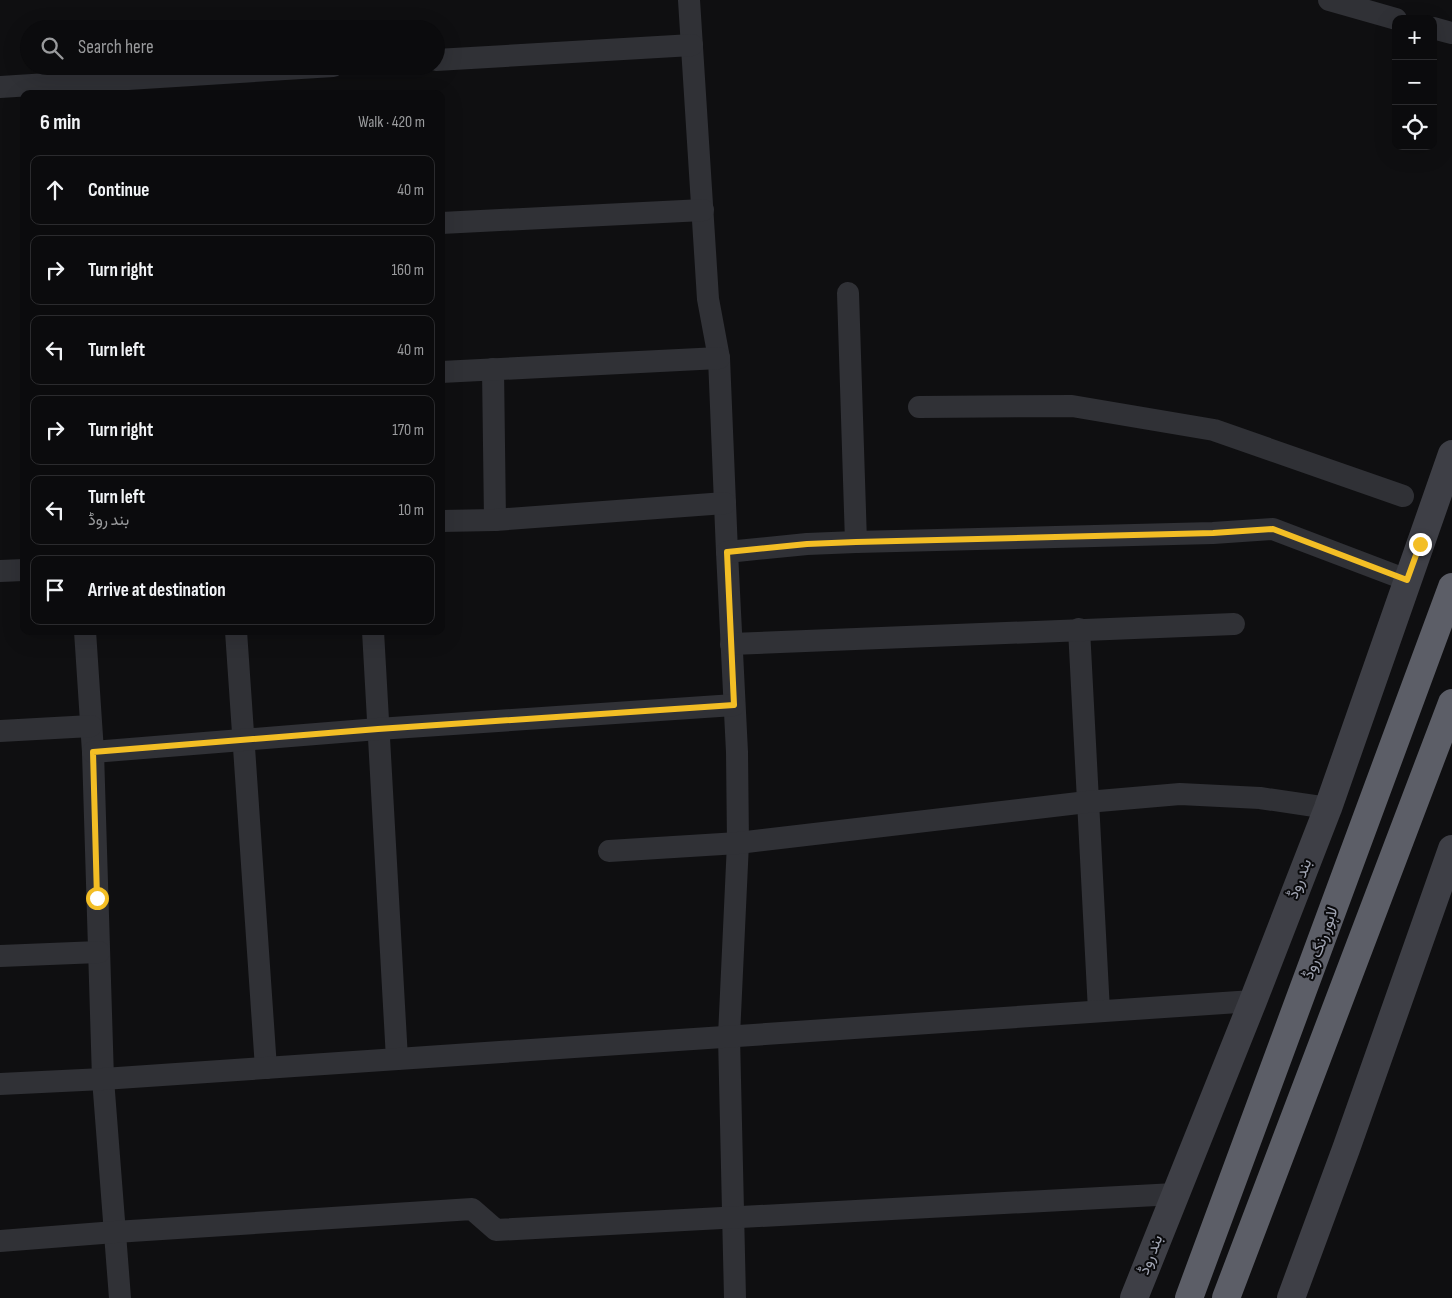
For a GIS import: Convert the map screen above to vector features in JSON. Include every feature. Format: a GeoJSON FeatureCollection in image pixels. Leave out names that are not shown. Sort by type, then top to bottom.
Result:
{"type":"FeatureCollection","features":[{"type":"Feature","properties":{"kind":"highway","name":"لاہور رنگ روڈ"},"geometry":{"type":"LineString","coordinates":[[1189,1298],[1452,587]]}},
{"type":"Feature","properties":{"kind":"highway"},"geometry":{"type":"LineString","coordinates":[[1226,1298],[1452,703]]}},
{"type":"Feature","properties":{"kind":"main road","name":"بند روڈ"},"geometry":{"type":"LineString","coordinates":[[1134,1298],[1328,808],[1452,454]]}},
{"type":"Feature","properties":{"kind":"main road"},"geometry":{"type":"LineString","coordinates":[[1291,1298],[1452,850]]}},
{"type":"Feature","properties":{"kind":"street"},"geometry":{"type":"LineString","coordinates":[[689,0],[708,299],[719,358],[737,752],[738,843],[729,1036],[735,1298]]}},
{"type":"Feature","properties":{"kind":"street"},"geometry":{"type":"LineString","coordinates":[[1328,0],[1392,18]]}},
{"type":"Feature","properties":{"kind":"street"},"geometry":{"type":"LineString","coordinates":[[1437,29],[1452,33]]}},
{"type":"Feature","properties":{"kind":"street"},"geometry":{"type":"LineString","coordinates":[[445,59],[692,45]]}},
{"type":"Feature","properties":{"kind":"street"},"geometry":{"type":"LineString","coordinates":[[0,87],[68,88],[225,75]]}},
{"type":"Feature","properties":{"kind":"street"},"geometry":{"type":"LineString","coordinates":[[445,223],[702,210]]}},
{"type":"Feature","properties":{"kind":"street"},"geometry":{"type":"LineString","coordinates":[[848,293],[856,542]]}},
{"type":"Feature","properties":{"kind":"street"},"geometry":{"type":"LineString","coordinates":[[445,372],[719,358]]}},
{"type":"Feature","properties":{"kind":"street"},"geometry":{"type":"LineString","coordinates":[[493,369],[495,520]]}},
{"type":"Feature","properties":{"kind":"street"},"geometry":{"type":"LineString","coordinates":[[918,407],[1072,406],[1214,430],[1404,496]]}},
{"type":"Feature","properties":{"kind":"street"},"geometry":{"type":"LineString","coordinates":[[445,521],[495,520],[725,503]]}},
{"type":"Feature","properties":{"kind":"street"},"geometry":{"type":"LineString","coordinates":[[727,552],[807,544],[1213,533],[1273,529],[1407,580]]}},
{"type":"Feature","properties":{"kind":"street"},"geometry":{"type":"LineString","coordinates":[[0,571],[20,570]]}},
{"type":"Feature","properties":{"kind":"street"},"geometry":{"type":"LineString","coordinates":[[731,644],[1234,624]]}},
{"type":"Feature","properties":{"kind":"street"},"geometry":{"type":"LineString","coordinates":[[1079,630],[1099,1010]]}},
{"type":"Feature","properties":{"kind":"street"},"geometry":{"type":"LineString","coordinates":[[85,635],[93,752],[104,1079],[120,1298]]}},
{"type":"Feature","properties":{"kind":"street"},"geometry":{"type":"LineString","coordinates":[[236,635],[266,1068]]}},
{"type":"Feature","properties":{"kind":"street"},"geometry":{"type":"LineString","coordinates":[[373,635],[397,1059]]}},
{"type":"Feature","properties":{"kind":"street"},"geometry":{"type":"LineString","coordinates":[[93,752],[378,729],[734,705]]}},
{"type":"Feature","properties":{"kind":"street"},"geometry":{"type":"LineString","coordinates":[[0,731],[91,726]]}},
{"type":"Feature","properties":{"kind":"street"},"geometry":{"type":"LineString","coordinates":[[609,851],[738,843],[1087,802],[1180,794],[1260,798],[1328,808]]}},
{"type":"Feature","properties":{"kind":"street"},"geometry":{"type":"LineString","coordinates":[[0,956],[99,952]]}},
{"type":"Feature","properties":{"kind":"street"},"geometry":{"type":"LineString","coordinates":[[0,1084],[104,1079],[1253,1001]]}},
{"type":"Feature","properties":{"kind":"street"},"geometry":{"type":"LineString","coordinates":[[0,1241],[472,1209],[496,1230],[1175,1194]]}},
{"type":"Feature","properties":{"kind":"route"},"geometry":{"type":"LineString","coordinates":[[97,898],[93,752],[378,729],[734,705],[727,552],[807,544],[1213,533],[1273,529],[1407,580],[1420,544]]}}]}
